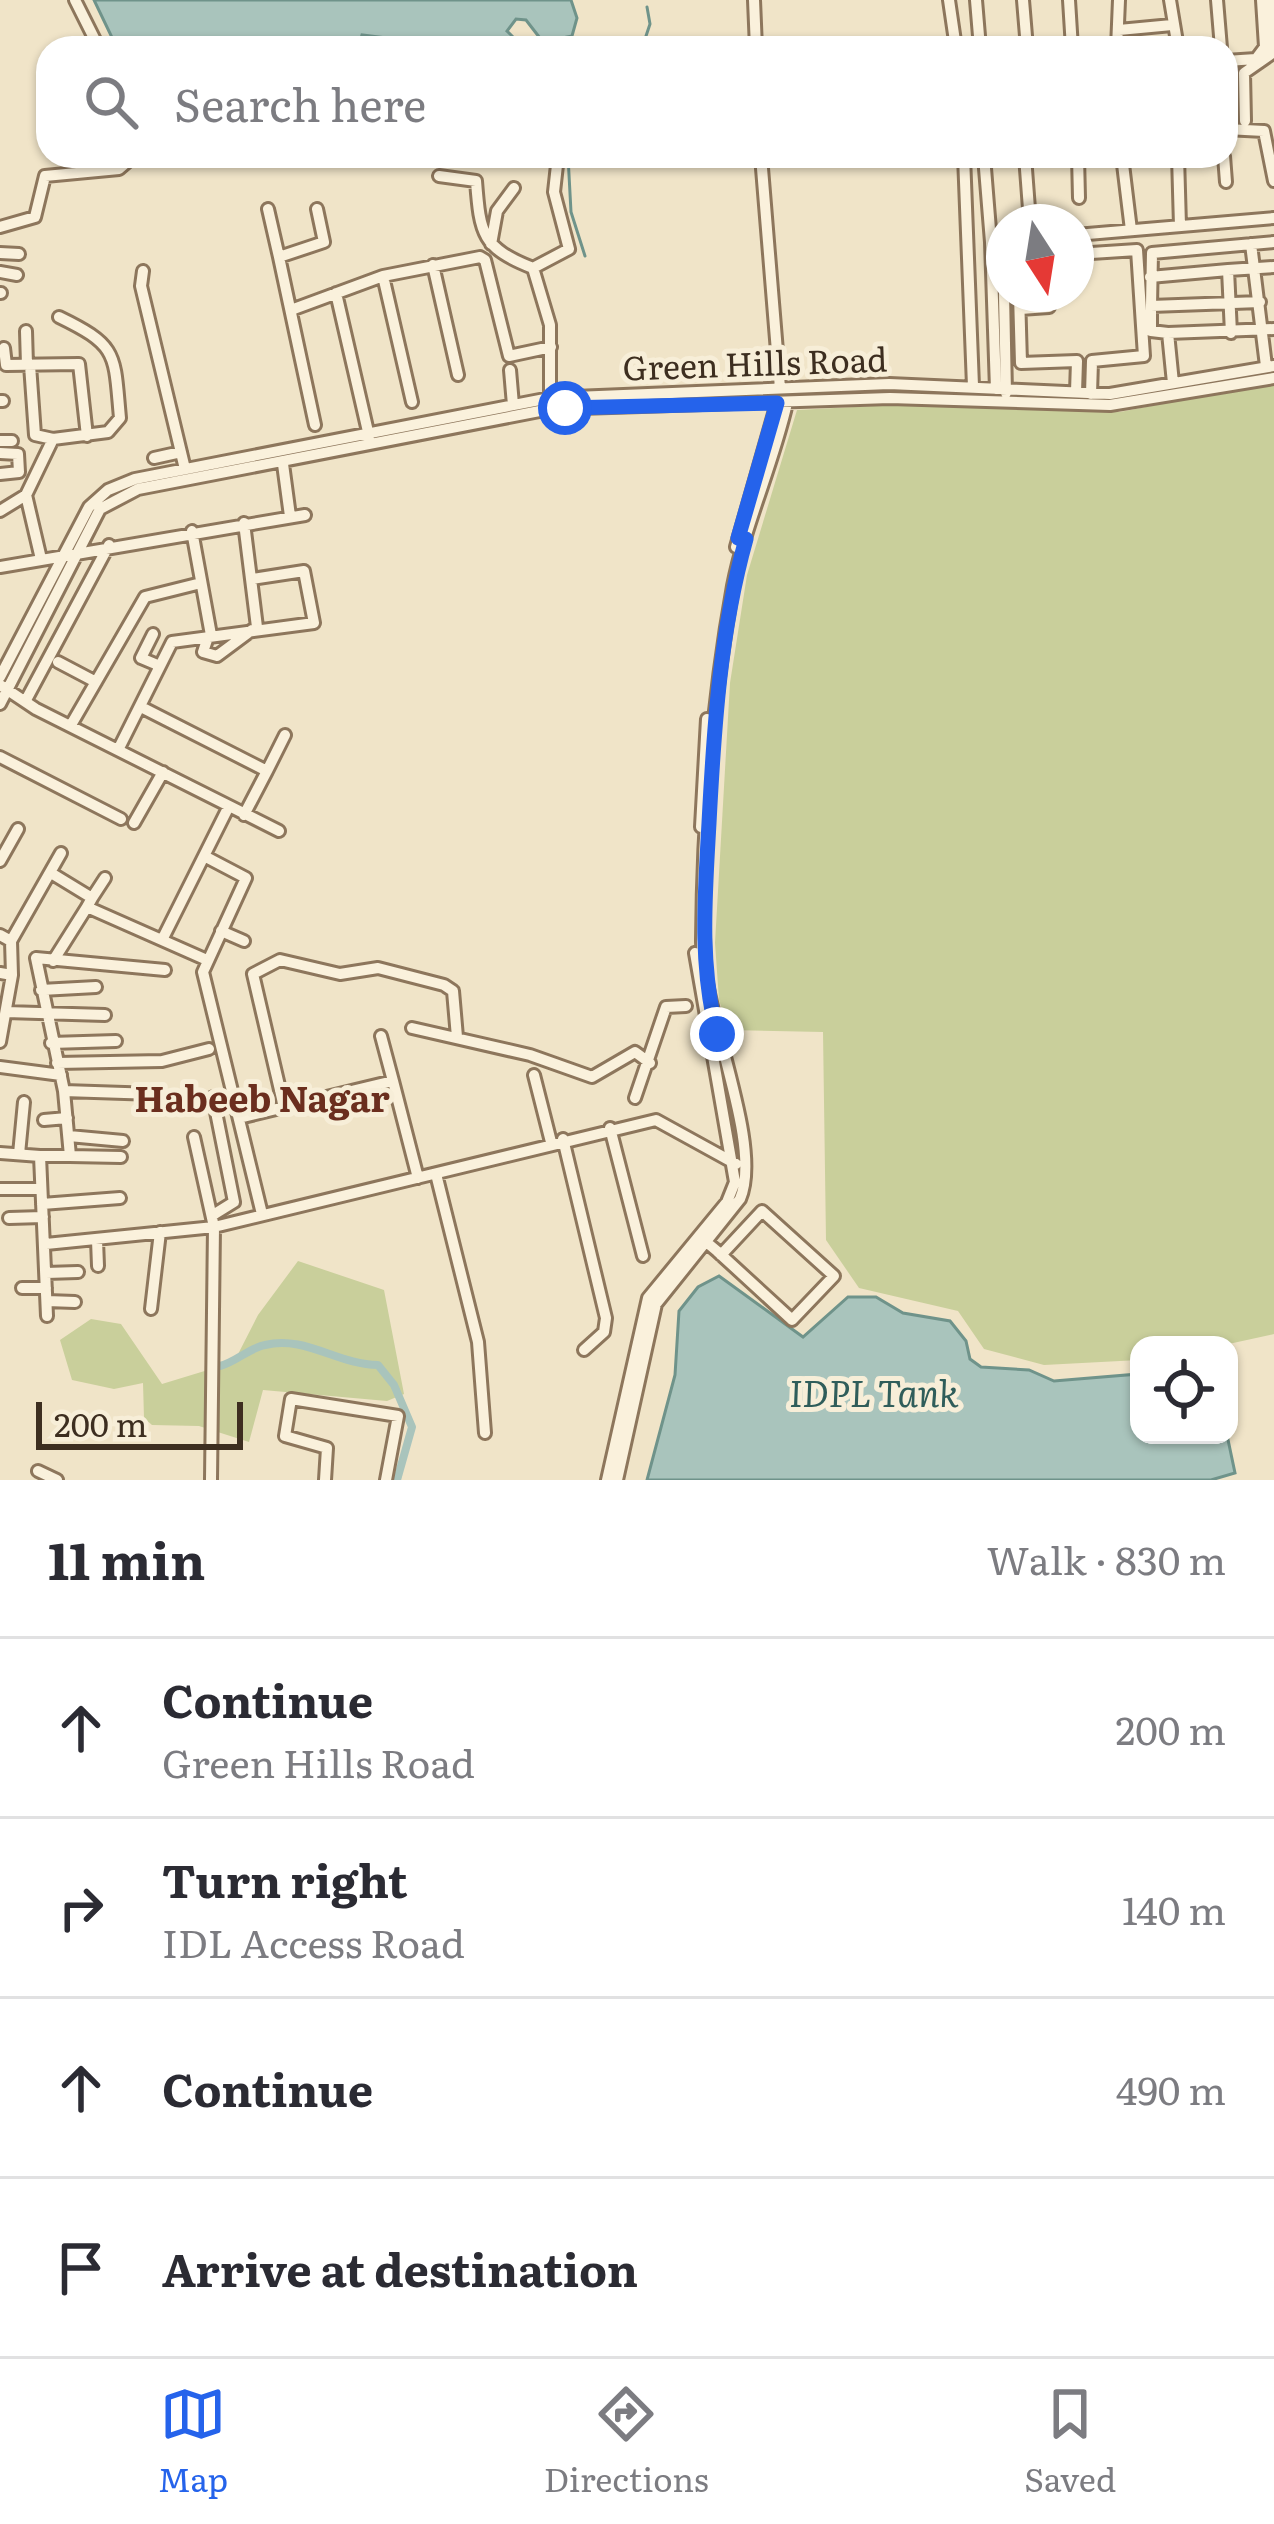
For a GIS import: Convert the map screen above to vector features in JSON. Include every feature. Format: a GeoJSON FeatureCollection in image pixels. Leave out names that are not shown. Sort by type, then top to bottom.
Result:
{"type":"FeatureCollection","features":[{"type":"Feature","properties":{"kind":"street"},"geometry":{"type":"LineString","coordinates":[[75,0],[94,36]]}},
{"type":"Feature","properties":{"kind":"street"},"geometry":{"type":"LineString","coordinates":[[754,0],[756,36]]}},
{"type":"Feature","properties":{"kind":"street"},"geometry":{"type":"LineString","coordinates":[[953,0],[955,36]]}},
{"type":"Feature","properties":{"kind":"street"},"geometry":{"type":"LineString","coordinates":[[976,0],[979,36]]}},
{"type":"Feature","properties":{"kind":"street"},"geometry":{"type":"LineString","coordinates":[[1023,0],[1026,36]]}},
{"type":"Feature","properties":{"kind":"street"},"geometry":{"type":"LineString","coordinates":[[1069,0],[1071,36]]}},
{"type":"Feature","properties":{"kind":"street"},"geometry":{"type":"LineString","coordinates":[[1118,36],[1119,0]]}},
{"type":"Feature","properties":{"kind":"street"},"geometry":{"type":"LineString","coordinates":[[1170,0],[1175,36]]}},
{"type":"Feature","properties":{"kind":"street"},"geometry":{"type":"LineString","coordinates":[[1217,0],[1221,36]]}},
{"type":"Feature","properties":{"kind":"street"},"geometry":{"type":"LineString","coordinates":[[1238,61],[1256,59],[1265,46],[1267,0]]}},
{"type":"Feature","properties":{"kind":"street"},"geometry":{"type":"LineString","coordinates":[[1245,122],[1244,73],[1274,52],[1267,0]]}},
{"type":"Feature","properties":{"kind":"street"},"geometry":{"type":"LineString","coordinates":[[1119,30],[1172,25]]}},
{"type":"Feature","properties":{"kind":"street"},"geometry":{"type":"LineString","coordinates":[[1238,130],[1256,129],[1272,138],[1274,181]]}},
{"type":"Feature","properties":{"kind":"street"},"geometry":{"type":"LineString","coordinates":[[0,227],[35,218],[45,176],[120,168]]}},
{"type":"Feature","properties":{"kind":"street"},"geometry":{"type":"LineString","coordinates":[[291,310],[383,276],[433,265],[490,255],[533,268],[569,249],[554,191],[557,168]]}},
{"type":"Feature","properties":{"kind":"street"},"geometry":{"type":"LineString","coordinates":[[762,168],[780,388]]}},
{"type":"Feature","properties":{"kind":"street"},"geometry":{"type":"LineString","coordinates":[[964,168],[973,386]]}},
{"type":"Feature","properties":{"kind":"street"},"geometry":{"type":"LineString","coordinates":[[987,168],[992,204]]}},
{"type":"Feature","properties":{"kind":"street"},"geometry":{"type":"LineString","coordinates":[[1026,168],[1029,204]]}},
{"type":"Feature","properties":{"kind":"street"},"geometry":{"type":"LineString","coordinates":[[1078,168],[1079,198]]}},
{"type":"Feature","properties":{"kind":"street"},"geometry":{"type":"LineString","coordinates":[[1124,168],[1131,230]]}},
{"type":"Feature","properties":{"kind":"street"},"geometry":{"type":"LineString","coordinates":[[1178,168],[1180,226]]}},
{"type":"Feature","properties":{"kind":"street"},"geometry":{"type":"LineString","coordinates":[[1225,168],[1226,182]]}},
{"type":"Feature","properties":{"kind":"street"},"geometry":{"type":"LineString","coordinates":[[439,176],[476,181],[509,356],[551,347]]}},
{"type":"Feature","properties":{"kind":"street"},"geometry":{"type":"LineString","coordinates":[[490,255],[497,211],[514,188]]}},
{"type":"Feature","properties":{"kind":"street"},"geometry":{"type":"LineString","coordinates":[[268,208],[315,425]]}},
{"type":"Feature","properties":{"kind":"street"},"geometry":{"type":"LineString","coordinates":[[278,257],[324,242],[317,209]]}},
{"type":"Feature","properties":{"kind":"street"},"geometry":{"type":"LineString","coordinates":[[1094,233],[1274,218]]}},
{"type":"Feature","properties":{"kind":"street"},"geometry":{"type":"LineString","coordinates":[[1269,329],[1151,331],[1150,277],[1152,253],[1274,242]]}},
{"type":"Feature","properties":{"kind":"street"},"geometry":{"type":"LineString","coordinates":[[1252,244],[1269,329],[1270,366]]}},
{"type":"Feature","properties":{"kind":"street"},"geometry":{"type":"LineString","coordinates":[[1020,312],[1021,363],[1144,356],[1137,250],[1094,253]]}},
{"type":"Feature","properties":{"kind":"street"},"geometry":{"type":"LineString","coordinates":[[0,254],[20,254]]}},
{"type":"Feature","properties":{"kind":"street"},"geometry":{"type":"LineString","coordinates":[[433,265],[458,375]]}},
{"type":"Feature","properties":{"kind":"street"},"geometry":{"type":"LineString","coordinates":[[1150,277],[1274,267]]}},
{"type":"Feature","properties":{"kind":"street"},"geometry":{"type":"LineString","coordinates":[[533,268],[551,347],[550,403]]}},
{"type":"Feature","properties":{"kind":"street"},"geometry":{"type":"LineString","coordinates":[[1228,270],[1232,333]]}},
{"type":"Feature","properties":{"kind":"street"},"geometry":{"type":"LineString","coordinates":[[0,272],[17,275]]}},
{"type":"Feature","properties":{"kind":"street"},"geometry":{"type":"LineString","coordinates":[[143,272],[141,286],[185,470]]}},
{"type":"Feature","properties":{"kind":"street"},"geometry":{"type":"LineString","coordinates":[[383,276],[412,402]]}},
{"type":"Feature","properties":{"kind":"street"},"geometry":{"type":"LineString","coordinates":[[1151,306],[1231,306],[1274,290]]}},
{"type":"Feature","properties":{"kind":"street"},"geometry":{"type":"LineString","coordinates":[[336,293],[369,436]]}},
{"type":"Feature","properties":{"kind":"street"},"geometry":{"type":"LineString","coordinates":[[1001,312],[1001,392]]}},
{"type":"Feature","properties":{"kind":"street"},"geometry":{"type":"LineString","coordinates":[[26,331],[35,435],[53,439],[108,432],[118,423],[113,361],[104,340],[59,317]]}},
{"type":"Feature","properties":{"kind":"street"},"geometry":{"type":"LineString","coordinates":[[1168,334],[1173,383]]}},
{"type":"Feature","properties":{"kind":"street"},"geometry":{"type":"LineString","coordinates":[[4,348],[6,365],[79,364],[87,436]]}},
{"type":"Feature","properties":{"kind":"street"},"geometry":{"type":"LineString","coordinates":[[1076,392],[1077,361]]}},
{"type":"Feature","properties":{"kind":"street"},"geometry":{"type":"LineString","coordinates":[[1091,394],[1092,361]]}},
{"type":"Feature","properties":{"kind":"street","name":"Green Hills Road"},"geometry":{"type":"LineString","coordinates":[[73,553],[100,509],[122,494],[283,464],[550,403],[782,403],[1001,392],[1091,394],[1270,366]]}},
{"type":"Feature","properties":{"kind":"street"},"geometry":{"type":"LineString","coordinates":[[510,370],[513,405]]}},
{"type":"Feature","properties":{"kind":"street","name":"Green Hills Road"},"geometry":{"type":"LineString","coordinates":[[73,553],[89,507],[107,490],[513,405],[780,388],[973,386],[1131,404],[1274,378]]}},
{"type":"Feature","properties":{"kind":"street"},"geometry":{"type":"LineString","coordinates":[[617,1480],[656,1304],[740,1199],[731,1085],[707,996],[702,941],[718,687],[742,538],[782,403]]}},
{"type":"Feature","properties":{"kind":"street"},"geometry":{"type":"LineString","coordinates":[[40,559],[26,495],[31,471],[53,439]]}},
{"type":"Feature","properties":{"kind":"street"},"geometry":{"type":"LineString","coordinates":[[154,458],[181,452]]}},
{"type":"Feature","properties":{"kind":"street"},"geometry":{"type":"LineString","coordinates":[[0,454],[18,454],[31,471]]}},
{"type":"Feature","properties":{"kind":"street"},"geometry":{"type":"LineString","coordinates":[[283,464],[290,516]]}},
{"type":"Feature","properties":{"kind":"street"},"geometry":{"type":"LineString","coordinates":[[0,474],[31,471]]}},
{"type":"Feature","properties":{"kind":"street"},"geometry":{"type":"LineString","coordinates":[[0,511],[26,495]]}},
{"type":"Feature","properties":{"kind":"street"},"geometry":{"type":"LineString","coordinates":[[0,567],[304,515]]}},
{"type":"Feature","properties":{"kind":"street"},"geometry":{"type":"LineString","coordinates":[[244,523],[257,627]]}},
{"type":"Feature","properties":{"kind":"street"},"geometry":{"type":"LineString","coordinates":[[192,531],[211,634]]}},
{"type":"Feature","properties":{"kind":"street"},"geometry":{"type":"LineString","coordinates":[[26,700],[109,545]]}},
{"type":"Feature","properties":{"kind":"street"},"geometry":{"type":"LineString","coordinates":[[0,704],[2,680],[73,553]]}},
{"type":"Feature","properties":{"kind":"street"},"geometry":{"type":"LineString","coordinates":[[153,634],[141,656],[163,656],[211,634],[314,623],[304,571],[252,579]]}},
{"type":"Feature","properties":{"kind":"street"},"geometry":{"type":"LineString","coordinates":[[71,725],[145,597],[201,584]]}},
{"type":"Feature","properties":{"kind":"street"},"geometry":{"type":"LineString","coordinates":[[211,634],[202,644],[203,652],[217,656],[257,627]]}},
{"type":"Feature","properties":{"kind":"street"},"geometry":{"type":"LineString","coordinates":[[119,748],[163,656]]}},
{"type":"Feature","properties":{"kind":"street"},"geometry":{"type":"LineString","coordinates":[[58,662],[96,682]]}},
{"type":"Feature","properties":{"kind":"street"},"geometry":{"type":"LineString","coordinates":[[2,680],[26,700],[71,725],[279,831]]}},
{"type":"Feature","properties":{"kind":"street"},"geometry":{"type":"LineString","coordinates":[[141,706],[266,771]]}},
{"type":"Feature","properties":{"kind":"street"},"geometry":{"type":"LineString","coordinates":[[244,814],[285,735]]}},
{"type":"Feature","properties":{"kind":"street"},"geometry":{"type":"LineString","coordinates":[[0,757],[127,821],[163,772]]}},
{"type":"Feature","properties":{"kind":"street"},"geometry":{"type":"LineString","coordinates":[[162,940],[228,808]]}},
{"type":"Feature","properties":{"kind":"street"},"geometry":{"type":"LineString","coordinates":[[2,854],[18,829]]}},
{"type":"Feature","properties":{"kind":"street"},"geometry":{"type":"LineString","coordinates":[[0,1042],[7,1012],[6,938],[62,853]]}},
{"type":"Feature","properties":{"kind":"street"},"geometry":{"type":"LineString","coordinates":[[206,857],[261,886]]}},
{"type":"Feature","properties":{"kind":"street"},"geometry":{"type":"LineString","coordinates":[[51,873],[90,902],[208,960]]}},
{"type":"Feature","properties":{"kind":"street"},"geometry":{"type":"LineString","coordinates":[[53,961],[105,878]]}},
{"type":"Feature","properties":{"kind":"street"},"geometry":{"type":"LineString","coordinates":[[246,878],[203,972],[262,1214]]}},
{"type":"Feature","properties":{"kind":"street"},"geometry":{"type":"LineString","coordinates":[[221,931],[244,941]]}},
{"type":"Feature","properties":{"kind":"street"},"geometry":{"type":"LineString","coordinates":[[70,1156],[64,1091],[36,958],[165,970]]}},
{"type":"Feature","properties":{"kind":"street"},"geometry":{"type":"LineString","coordinates":[[284,1107],[253,974],[266,963],[280,960],[340,974],[378,968],[444,985],[453,991],[457,1037]]}},
{"type":"Feature","properties":{"kind":"street"},"geometry":{"type":"LineString","coordinates":[[41,990],[96,987]]}},
{"type":"Feature","properties":{"kind":"street"},"geometry":{"type":"LineString","coordinates":[[635,1098],[666,1007],[686,1006]]}},
{"type":"Feature","properties":{"kind":"street"},"geometry":{"type":"LineString","coordinates":[[7,1012],[105,1015]]}},
{"type":"Feature","properties":{"kind":"street"},"geometry":{"type":"LineString","coordinates":[[412,1028],[592,1077],[635,1052],[650,1063]]}},
{"type":"Feature","properties":{"kind":"street"},"geometry":{"type":"LineString","coordinates":[[381,1036],[418,1178]]}},
{"type":"Feature","properties":{"kind":"street"},"geometry":{"type":"LineString","coordinates":[[51,1043],[116,1041]]}},
{"type":"Feature","properties":{"kind":"street"},"geometry":{"type":"LineString","coordinates":[[0,1067],[59,1069],[162,1061],[209,1049]]}},
{"type":"Feature","properties":{"kind":"street"},"geometry":{"type":"LineString","coordinates":[[534,1075],[606,1318],[604,1332],[584,1350]]}},
{"type":"Feature","properties":{"kind":"street"},"geometry":{"type":"LineString","coordinates":[[239,1118],[393,1081]]}},
{"type":"Feature","properties":{"kind":"street"},"geometry":{"type":"LineString","coordinates":[[64,1091],[155,1094]]}},
{"type":"Feature","properties":{"kind":"street"},"geometry":{"type":"LineString","coordinates":[[213,1097],[233,1202],[213,1221]]}},
{"type":"Feature","properties":{"kind":"street"},"geometry":{"type":"LineString","coordinates":[[19,1154],[24,1102]]}},
{"type":"Feature","properties":{"kind":"street"},"geometry":{"type":"LineString","coordinates":[[44,1120],[67,1118]]}},
{"type":"Feature","properties":{"kind":"street"},"geometry":{"type":"LineString","coordinates":[[46,1244],[160,1232],[262,1214],[656,1120],[740,1166]]}},
{"type":"Feature","properties":{"kind":"street"},"geometry":{"type":"LineString","coordinates":[[610,1128],[643,1256]]}},
{"type":"Feature","properties":{"kind":"street"},"geometry":{"type":"LineString","coordinates":[[68,1136],[123,1141]]}},
{"type":"Feature","properties":{"kind":"street"},"geometry":{"type":"LineString","coordinates":[[194,1137],[213,1221],[211,1480]]}},
{"type":"Feature","properties":{"kind":"street"},"geometry":{"type":"LineString","coordinates":[[0,1154],[121,1157]]}},
{"type":"Feature","properties":{"kind":"street"},"geometry":{"type":"LineString","coordinates":[[40,1156],[47,1316]]}},
{"type":"Feature","properties":{"kind":"street"},"geometry":{"type":"LineString","coordinates":[[607,1480],[648,1298],[727,1202],[740,1166]]}},
{"type":"Feature","properties":{"kind":"street"},"geometry":{"type":"LineString","coordinates":[[436,1174],[478,1342],[485,1433]]}},
{"type":"Feature","properties":{"kind":"street"},"geometry":{"type":"LineString","coordinates":[[0,1189],[40,1189]]}},
{"type":"Feature","properties":{"kind":"street"},"geometry":{"type":"LineString","coordinates":[[9,1218],[120,1198]]}},
{"type":"Feature","properties":{"kind":"street"},"geometry":{"type":"LineString","coordinates":[[705,1240],[721,1256],[792,1321],[834,1276],[761,1211],[721,1256]]}},
{"type":"Feature","properties":{"kind":"street"},"geometry":{"type":"LineString","coordinates":[[151,1310],[160,1232]]}},
{"type":"Feature","properties":{"kind":"street"},"geometry":{"type":"LineString","coordinates":[[97,1240],[98,1266]]}},
{"type":"Feature","properties":{"kind":"street"},"geometry":{"type":"LineString","coordinates":[[46,1273],[78,1272]]}},
{"type":"Feature","properties":{"kind":"street"},"geometry":{"type":"LineString","coordinates":[[22,1288],[75,1302]]}},
{"type":"Feature","properties":{"kind":"street"},"geometry":{"type":"LineString","coordinates":[[325,1480],[327,1448],[285,1436],[291,1399],[398,1415],[386,1480]]}},
{"type":"Feature","properties":{"kind":"street"},"geometry":{"type":"LineString","coordinates":[[38,1471],[57,1480]]}},
{"type":"Feature","properties":{"kind":"green space"},"geometry":{"type":"Polygon","coordinates":[[[1274,382],[1274,1334],[1238,1342],[1238,1336],[1130,1336],[1130,1360],[1044,1365],[984,1349],[958,1311],[859,1288],[826,1240],[823,1032],[728,1030],[719,1000],[715,943],[730,683],[747,575],[797,410],[892,405],[1120,412],[1274,382]]]}},
{"type":"Feature","properties":{"kind":"green space"},"geometry":{"type":"Polygon","coordinates":[[[298,1261],[384,1290],[404,1394],[387,1401],[263,1390],[249,1442],[199,1426],[152,1425],[144,1418],[143,1383],[114,1389],[72,1380],[60,1340],[91,1319],[121,1324],[162,1384],[234,1362],[258,1315],[298,1261]]]}},
{"type":"Feature","properties":{"kind":"water"},"geometry":{"type":"Polygon","coordinates":[[[94,0],[571,0],[577,18],[572,36],[538,36],[526,20],[516,19],[507,31],[512,36],[111,36],[94,0]]]}},
{"type":"Feature","properties":{"kind":"water","name":"IDPL Tank"},"geometry":{"type":"Polygon","coordinates":[[[719,1276],[803,1337],[848,1297],[876,1297],[903,1313],[950,1321],[966,1341],[970,1359],[981,1367],[1029,1370],[1054,1381],[1130,1375],[1130,1444],[1229,1444],[1235,1473],[1211,1480],[647,1480],[675,1375],[679,1311],[698,1287],[719,1276]]]}},
{"type":"Feature","properties":{"kind":"waterway"},"geometry":{"type":"LineString","coordinates":[[646,36],[647,7]]}},
{"type":"Feature","properties":{"kind":"waterway"},"geometry":{"type":"LineString","coordinates":[[569,168],[571,212],[585,256]]}},
{"type":"Feature","properties":{"kind":"waterway"},"geometry":{"type":"LineString","coordinates":[[220,1366],[259,1347],[280,1343],[378,1365],[394,1385],[412,1427],[397,1480]]}},
{"type":"Feature","properties":{"kind":"district","name":"Habeeb Nagar"},"geometry":{"type":"Point","coordinates":[262,1099]}},
{"type":"Feature","properties":{"kind":"route"},"geometry":{"type":"LineString","coordinates":[[565,408],[777,403],[738,538],[746,539],[734,583],[714,720],[702,941],[704,979],[717,1034]]}}]}
